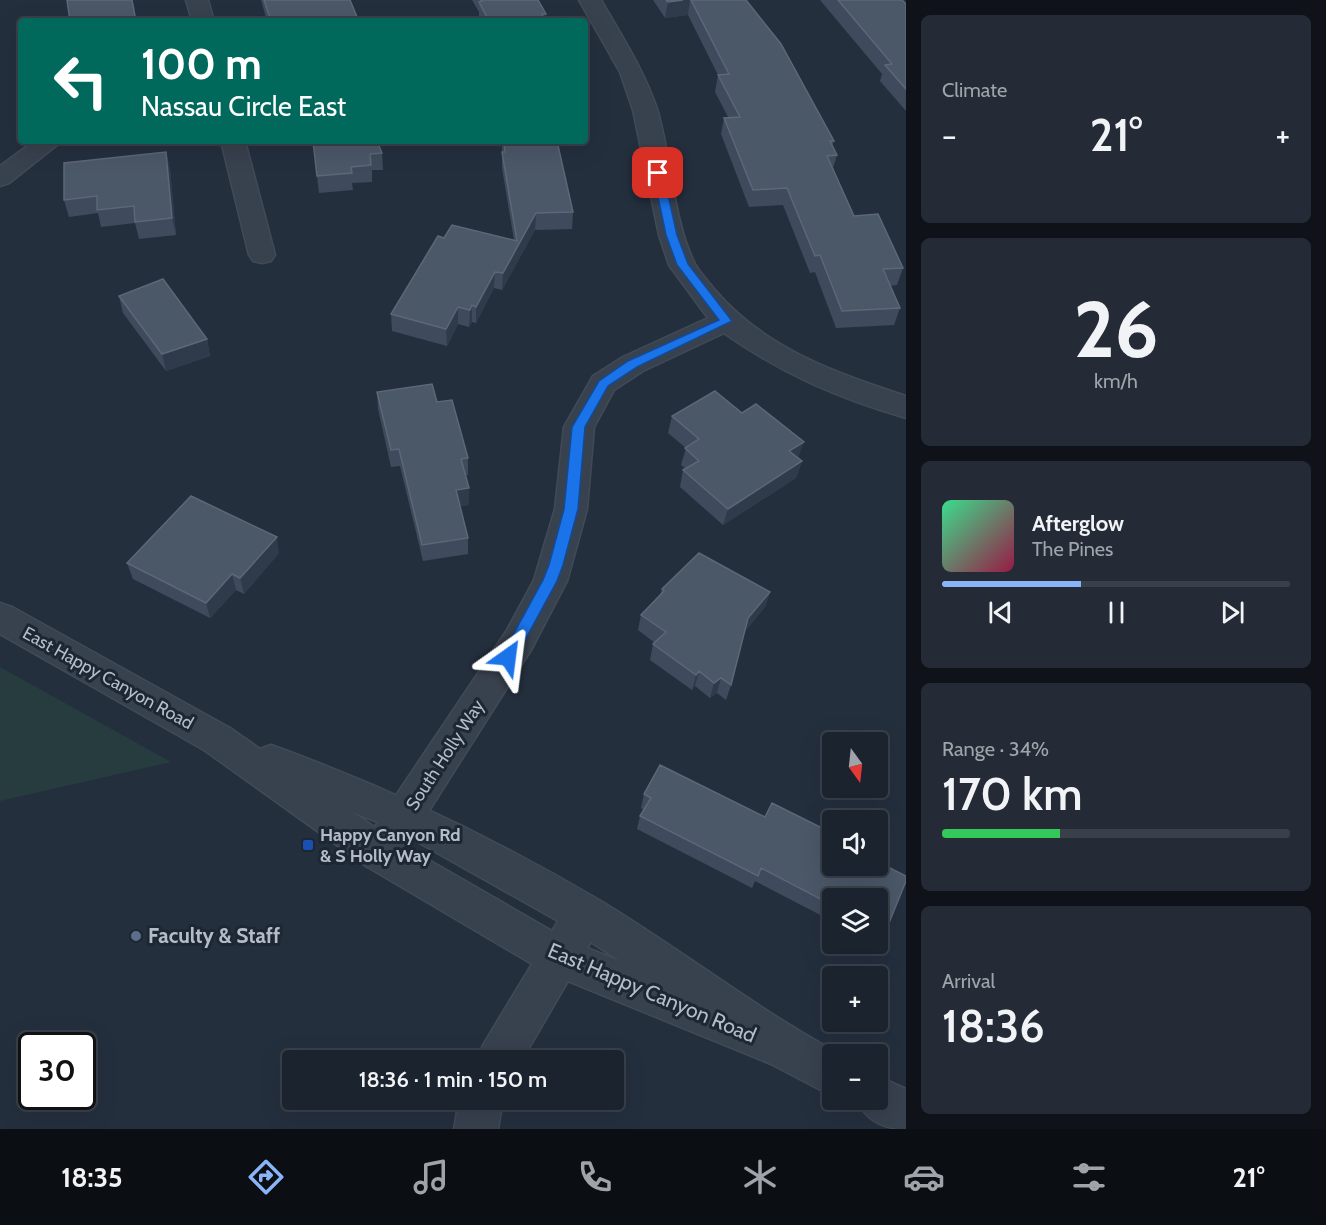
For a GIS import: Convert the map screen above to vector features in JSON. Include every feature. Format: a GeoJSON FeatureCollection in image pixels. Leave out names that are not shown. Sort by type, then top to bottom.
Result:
{"type":"FeatureCollection","features":[{"type":"Feature","properties":{"kind":"street"},"geometry":{"type":"LineString","coordinates":[[197,0],[202,18]]}},
{"type":"Feature","properties":{"kind":"street"},"geometry":{"type":"LineString","coordinates":[[590,0],[631,72],[645,110],[672,235],[682,265],[726,321],[771,352],[828,381],[906,407]]}},
{"type":"Feature","properties":{"kind":"street"},"geometry":{"type":"LineString","coordinates":[[0,178],[46,144]]}},
{"type":"Feature","properties":{"kind":"street"},"geometry":{"type":"LineString","coordinates":[[234,144],[262,255]]}},
{"type":"Feature","properties":{"kind":"street","name":"South Holly Way"},"geometry":{"type":"LineString","coordinates":[[380,853],[519,640],[550,581],[571,509],[579,427],[603,384],[633,364],[726,321]]}},
{"type":"Feature","properties":{"kind":"street","name":"East Happy Canyon Road"},"geometry":{"type":"LineString","coordinates":[[0,617],[217,739],[380,853],[559,957],[786,1049]]}},
{"type":"Feature","properties":{"kind":"street","name":"East Happy Canyon Road"},"geometry":{"type":"LineString","coordinates":[[217,739],[406,816],[585,914],[786,1049],[822,1069]]}},
{"type":"Feature","properties":{"kind":"street"},"geometry":{"type":"LineString","coordinates":[[504,1050],[585,914]]}},
{"type":"Feature","properties":{"kind":"street"},"geometry":{"type":"LineString","coordinates":[[888,1104],[906,1114]]}},
{"type":"Feature","properties":{"kind":"street"},"geometry":{"type":"LineString","coordinates":[[476,1129],[479,1110]]}},
{"type":"Feature","properties":{"kind":"green space"},"geometry":{"type":"Polygon","coordinates":[[[0,667],[171,762],[0,801],[0,667]]]}},
{"type":"Feature","properties":{"kind":"building"},"geometry":{"type":"Polygon","coordinates":[[[67,0],[132,0],[135,18],[70,18],[67,0]]]}},
{"type":"Feature","properties":{"kind":"building"},"geometry":{"type":"Polygon","coordinates":[[[264,0],[350,0],[357,17],[349,18],[270,18],[264,0]]]}},
{"type":"Feature","properties":{"kind":"building"},"geometry":{"type":"Polygon","coordinates":[[[538,0],[546,14],[542,14],[544,18],[487,18],[479,2],[538,0]]]}},
{"type":"Feature","properties":{"kind":"building"},"geometry":{"type":"Polygon","coordinates":[[[691,0],[746,0],[781,44],[834,141],[830,141],[837,155],[827,156],[854,216],[878,214],[903,268],[883,269],[900,308],[842,311],[820,255],[815,256],[787,188],[753,190],[724,118],[740,117],[718,75],[729,74],[691,0]]]}},
{"type":"Feature","properties":{"kind":"building"},"geometry":{"type":"Polygon","coordinates":[[[838,0],[902,0],[906,4],[906,89],[885,65],[892,64],[838,0]]]}},
{"type":"Feature","properties":{"kind":"building"},"geometry":{"type":"Polygon","coordinates":[[[313,144],[378,144],[382,153],[370,154],[371,165],[351,167],[352,173],[317,176],[313,144]]]}},
{"type":"Feature","properties":{"kind":"building"},"geometry":{"type":"Polygon","coordinates":[[[504,144],[558,144],[573,212],[536,213],[503,273],[495,272],[476,307],[472,305],[470,310],[458,307],[446,329],[391,314],[438,236],[444,238],[452,225],[517,241],[502,152],[505,152],[504,144]]]}},
{"type":"Feature","properties":{"kind":"building"},"geometry":{"type":"Polygon","coordinates":[[[166,152],[172,218],[135,222],[134,206],[97,210],[97,196],[64,200],[64,163],[166,152]]]}},
{"type":"Feature","properties":{"kind":"building"},"geometry":{"type":"Polygon","coordinates":[[[163,279],[207,339],[162,354],[119,296],[163,279]]]}},
{"type":"Feature","properties":{"kind":"building"},"geometry":{"type":"Polygon","coordinates":[[[432,384],[437,402],[452,400],[468,458],[461,459],[469,488],[456,490],[468,538],[422,545],[399,449],[391,450],[377,392],[432,384]]]}},
{"type":"Feature","properties":{"kind":"building"},"geometry":{"type":"Polygon","coordinates":[[[715,391],[742,413],[756,404],[804,442],[789,451],[802,461],[728,509],[683,470],[699,461],[685,448],[699,439],[672,416],[715,391]]]}},
{"type":"Feature","properties":{"kind":"building"},"geometry":{"type":"Polygon","coordinates":[[[191,496],[277,537],[240,578],[232,574],[206,603],[127,563],[191,496]]]}},
{"type":"Feature","properties":{"kind":"building"},"geometry":{"type":"Polygon","coordinates":[[[699,553],[770,592],[748,618],[731,685],[721,678],[714,683],[699,671],[696,675],[653,644],[666,632],[641,615],[664,591],[662,589],[699,553]]]}},
{"type":"Feature","properties":{"kind":"building"},"geometry":{"type":"Polygon","coordinates":[[[660,765],[765,817],[772,803],[822,828],[822,876],[888,876],[888,867],[906,876],[889,923],[888,888],[822,888],[822,900],[761,868],[758,876],[640,816],[651,798],[644,794],[660,765]]]}},
{"type":"Feature","properties":{"kind":"place","name":"Happy Canyon Rd & S Holly Way"},"geometry":{"type":"Point","coordinates":[308,845]}},
{"type":"Feature","properties":{"kind":"place","name":"Faculty & Staff"},"geometry":{"type":"Point","coordinates":[136,936]}},
{"type":"Feature","properties":{"kind":"route"},"geometry":{"type":"LineString","coordinates":[[508,657],[550,581],[556,565],[571,509],[579,427],[603,384],[633,364],[726,321],[682,265],[672,235],[658,173]]}}]}
